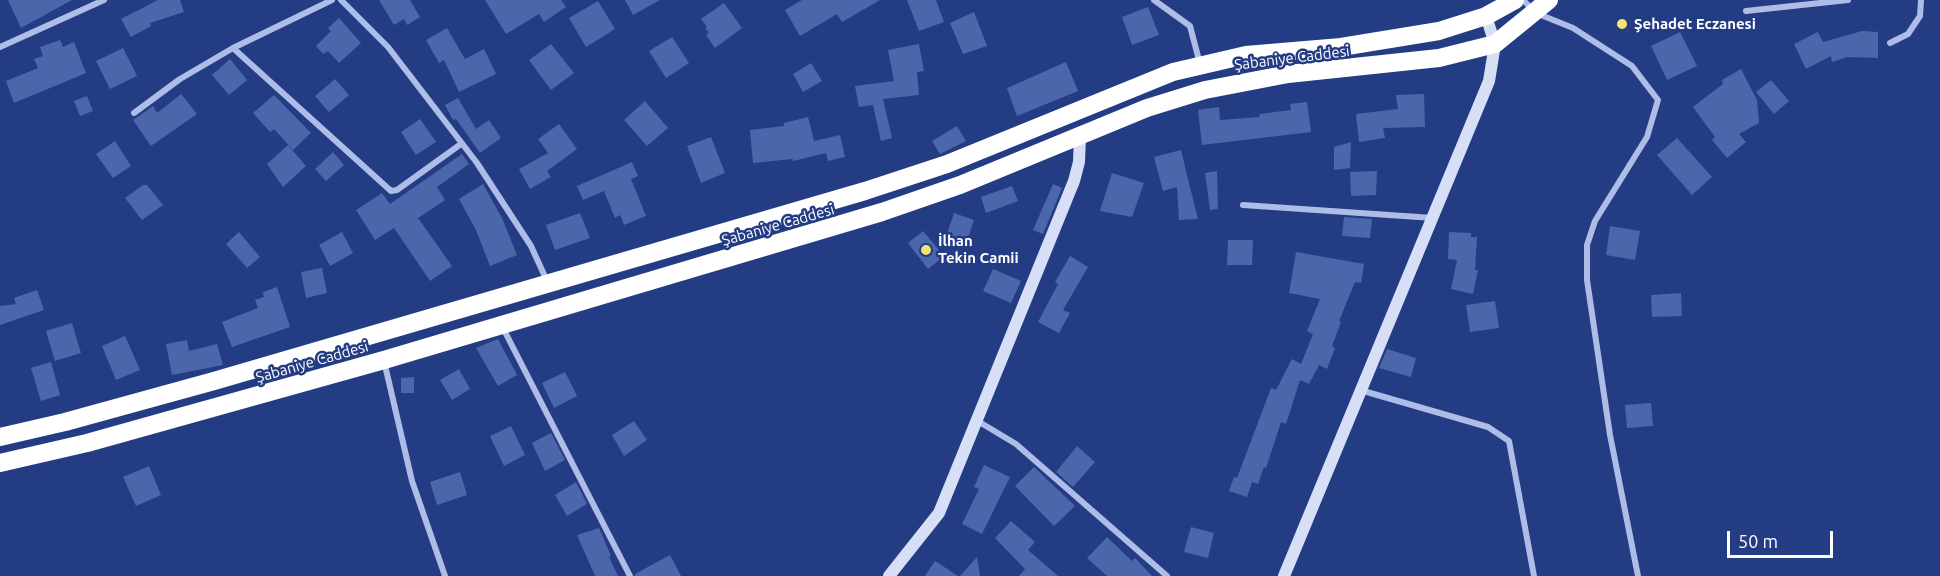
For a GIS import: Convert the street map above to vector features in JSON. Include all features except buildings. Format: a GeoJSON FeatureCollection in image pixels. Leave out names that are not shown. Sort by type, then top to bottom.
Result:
{"type":"FeatureCollection","features":[{"type":"Feature","properties":{"kind":"highway"},"geometry":{"type":"LineString","coordinates":[[0,437],[65,422],[214,381],[548,284],[947,164],[1152,79],[1246,55],[1394,40],[1439,31],[1486,16],[1515,0]]}},
{"type":"Feature","properties":{"kind":"highway","name":"Şabaniye Caddesi"},"geometry":{"type":"LineString","coordinates":[[0,463],[87,443],[384,360],[882,213],[960,186],[1172,99],[1243,81],[1439,58],[1495,44],[1536,4]]}},
{"type":"Feature","properties":{"kind":"highway"},"geometry":{"type":"LineString","coordinates":[[411,323],[418,350]]}},
{"type":"Feature","properties":{"kind":"street"},"geometry":{"type":"LineString","coordinates":[[0,47],[105,0]]}},
{"type":"Feature","properties":{"kind":"street"},"geometry":{"type":"LineString","coordinates":[[134,113],[180,79],[233,48],[333,0]]}},
{"type":"Feature","properties":{"kind":"street"},"geometry":{"type":"LineString","coordinates":[[341,0],[388,47],[477,163],[531,246],[548,284]]}},
{"type":"Feature","properties":{"kind":"street"},"geometry":{"type":"LineString","coordinates":[[1154,0],[1190,26],[1200,66]]}},
{"type":"Feature","properties":{"kind":"street"},"geometry":{"type":"LineString","coordinates":[[1746,11],[1790,3],[1828,4],[1848,0]]}},
{"type":"Feature","properties":{"kind":"street"},"geometry":{"type":"LineString","coordinates":[[1890,43],[1908,34],[1920,16],[1921,0]]}},
{"type":"Feature","properties":{"kind":"street"},"geometry":{"type":"LineString","coordinates":[[1536,4],[1632,66],[1658,100],[1647,137],[1595,221],[1587,245],[1587,280],[1610,435],[1638,576]]}},
{"type":"Feature","properties":{"kind":"street"},"geometry":{"type":"LineString","coordinates":[[1284,576],[1359,390],[1434,218],[1489,81],[1495,44],[1486,16]]}},
{"type":"Feature","properties":{"kind":"street"},"geometry":{"type":"LineString","coordinates":[[233,48],[391,191],[397,190],[461,144]]}},
{"type":"Feature","properties":{"kind":"street"},"geometry":{"type":"LineString","coordinates":[[889,576],[939,513],[1074,181],[1080,136]]}},
{"type":"Feature","properties":{"kind":"street"},"geometry":{"type":"LineString","coordinates":[[1243,205],[1434,218]]}},
{"type":"Feature","properties":{"kind":"street"},"geometry":{"type":"LineString","coordinates":[[501,325],[630,576]]}},
{"type":"Feature","properties":{"kind":"street"},"geometry":{"type":"LineString","coordinates":[[384,360],[412,481],[445,576]]}},
{"type":"Feature","properties":{"kind":"street"},"geometry":{"type":"LineString","coordinates":[[1359,390],[1488,427],[1509,441],[1534,576]]}},
{"type":"Feature","properties":{"kind":"street"},"geometry":{"type":"LineString","coordinates":[[976,420],[1016,444],[1167,576]]}},
{"type":"Feature","properties":{"kind":"place","name":"Şehadet Eczanesi"},"geometry":{"type":"Point","coordinates":[1622,24]}},
{"type":"Feature","properties":{"kind":"place","name":"İlhan Tekin Camii"},"geometry":{"type":"Point","coordinates":[926,250]}}]}
